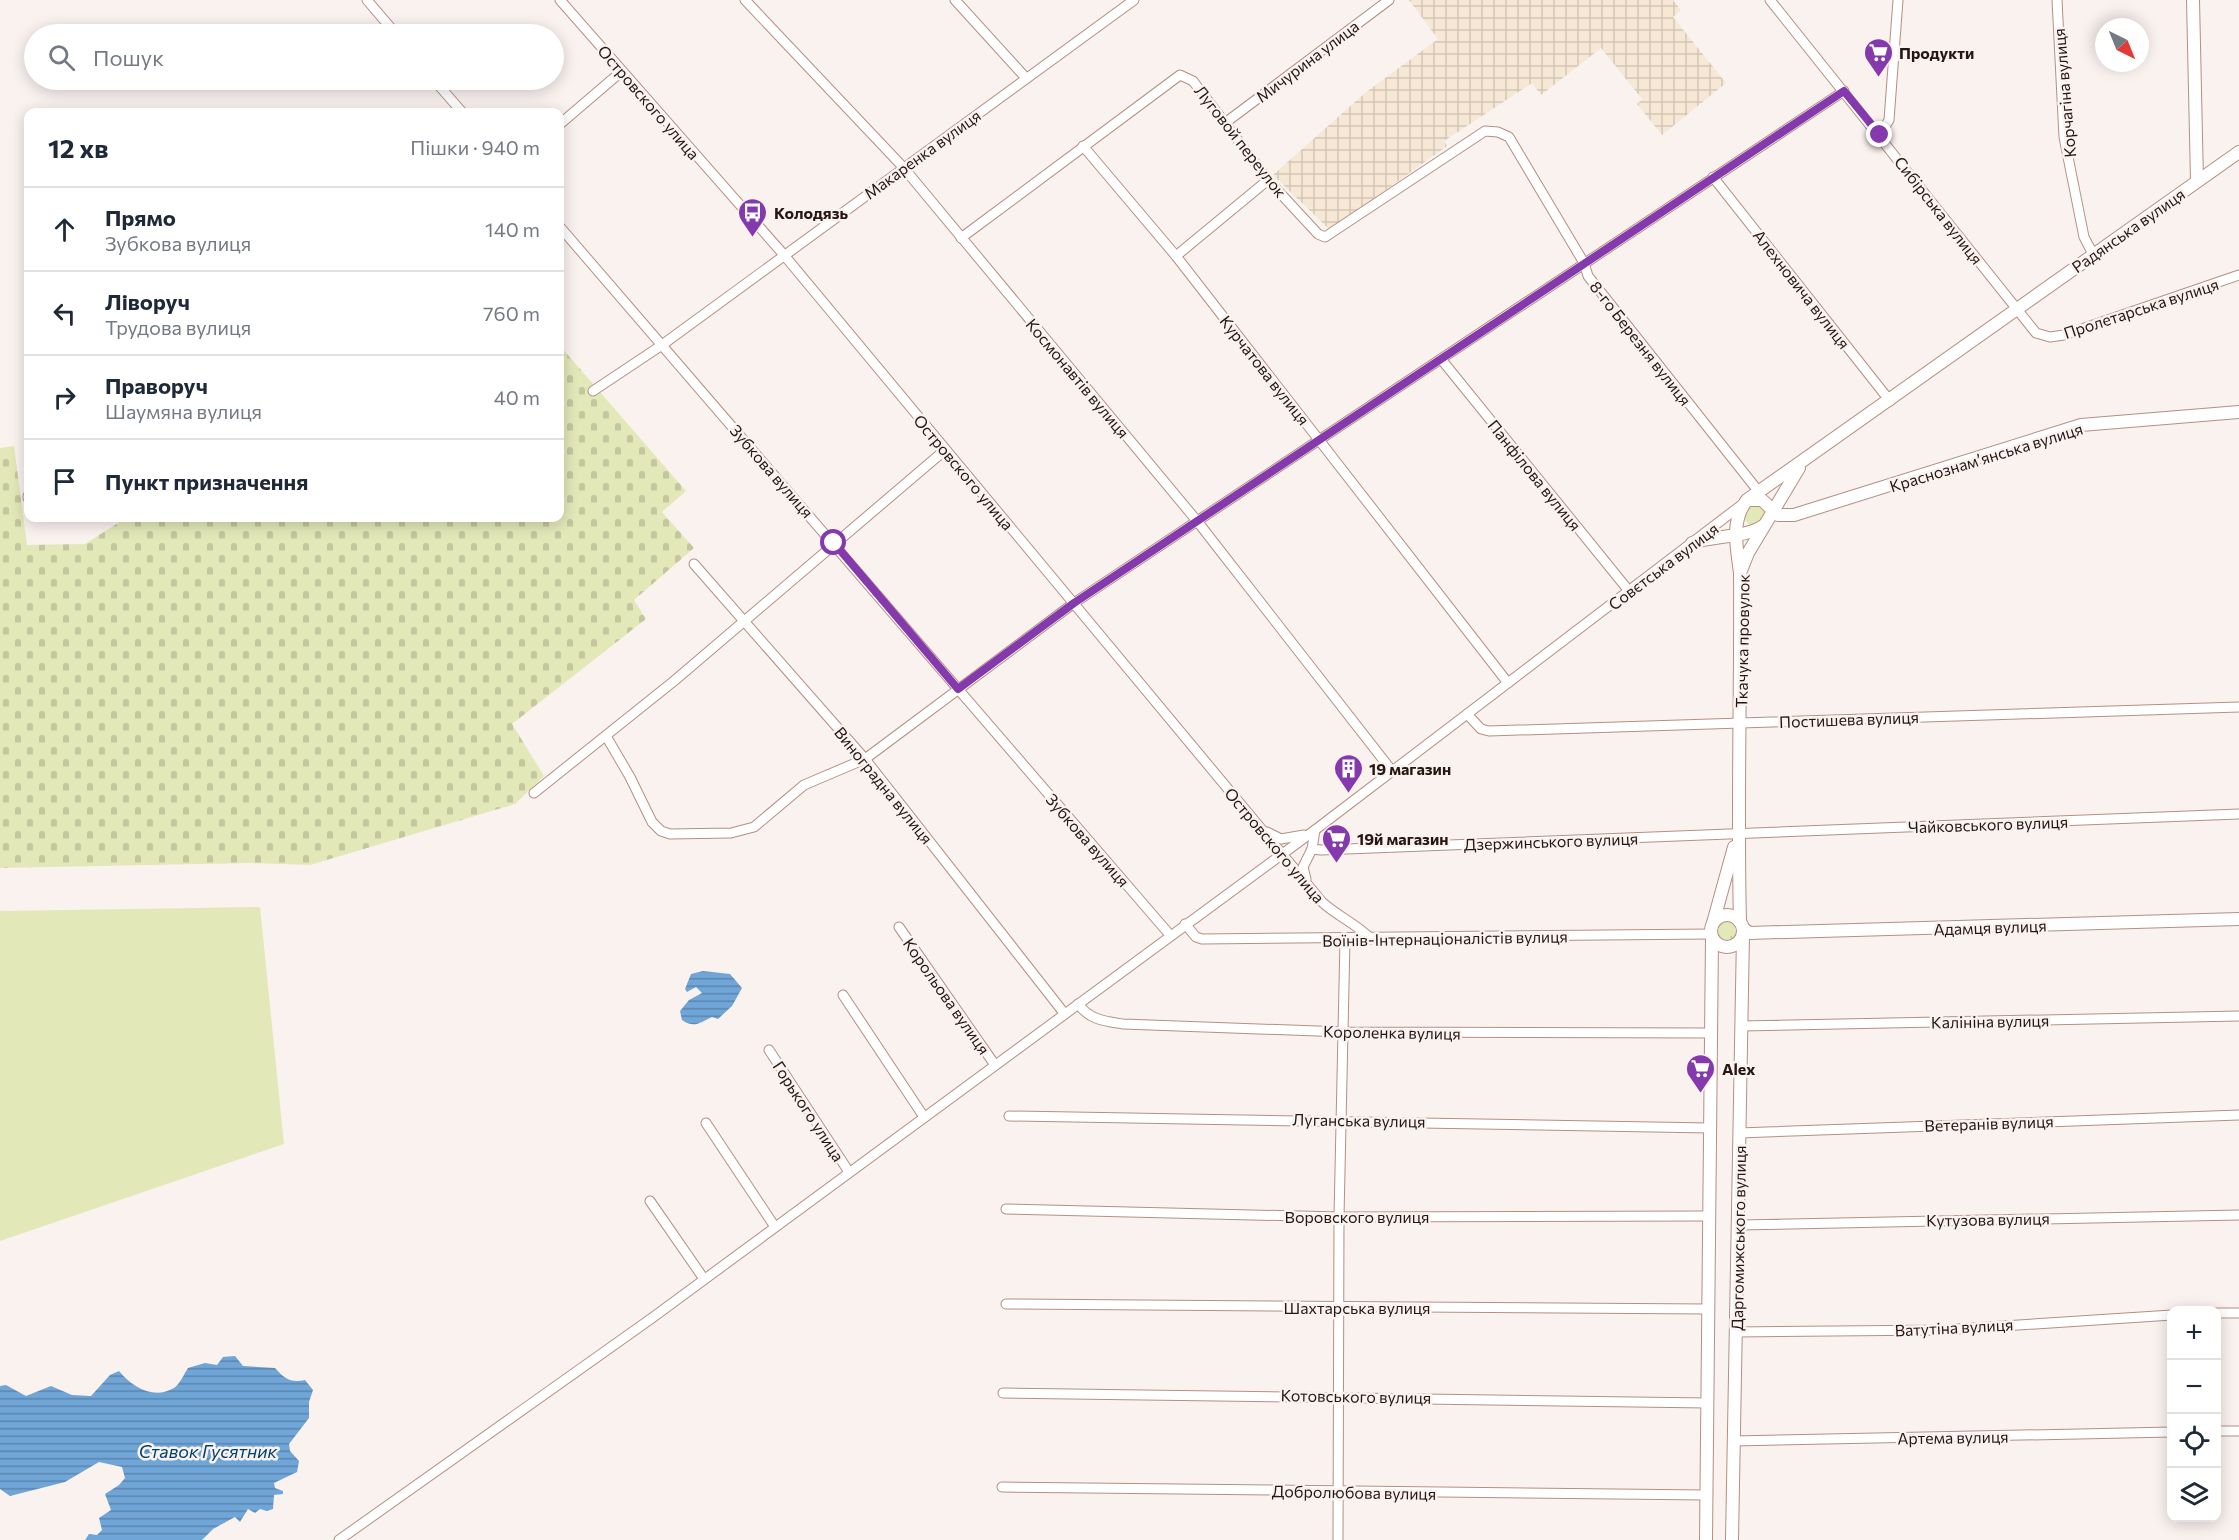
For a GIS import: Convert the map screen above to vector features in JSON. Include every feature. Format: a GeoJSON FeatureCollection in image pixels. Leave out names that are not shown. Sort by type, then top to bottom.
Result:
{"type":"FeatureCollection","features":[{"type":"Feature","properties":{"kind":"street"},"geometry":{"type":"LineString","coordinates":[[367,0],[387,24]]}},
{"type":"Feature","properties":{"kind":"street","name":"Островского улица"},"geometry":{"type":"LineString","coordinates":[[560,0],[784,255],[1307,885],[1337,916],[1363,931],[1371,939]]}},
{"type":"Feature","properties":{"kind":"street","name":"Космонавтів вулиця"},"geometry":{"type":"LineString","coordinates":[[745,0],[903,167],[1197,521],[1392,771]]}},
{"type":"Feature","properties":{"kind":"street"},"geometry":{"type":"LineString","coordinates":[[955,0],[1026,78]]}},
{"type":"Feature","properties":{"kind":"street","name":"Макаренка вулиця"},"geometry":{"type":"LineString","coordinates":[[593,391],[662,345],[1134,0]]}},
{"type":"Feature","properties":{"kind":"street","name":"Мичурина улица"},"geometry":{"type":"LineString","coordinates":[[1225,123],[1389,0]]}},
{"type":"Feature","properties":{"kind":"street","name":"Сибірська вулиця"},"geometry":{"type":"LineString","coordinates":[[1770,0],[1880,135],[2017,310]]}},
{"type":"Feature","properties":{"kind":"street"},"geometry":{"type":"LineString","coordinates":[[1880,135],[1889,120],[1898,0]]}},
{"type":"Feature","properties":{"kind":"street","name":"Корчагіна вулиця"},"geometry":{"type":"LineString","coordinates":[[2057,0],[2064,137],[2084,237],[2093,254]]}},
{"type":"Feature","properties":{"kind":"street"},"geometry":{"type":"LineString","coordinates":[[2193,0],[2198,181]]}},
{"type":"Feature","properties":{"kind":"street"},"geometry":{"type":"LineString","coordinates":[[564,121],[622,71]]}},
{"type":"Feature","properties":{"kind":"street","name":"Луговой переулок"},"geometry":{"type":"LineString","coordinates":[[961,238],[1180,75],[1193,81],[1268,180],[1318,234],[1325,237],[1402,187]]}},
{"type":"Feature","properties":{"kind":"street"},"geometry":{"type":"LineString","coordinates":[[443,90],[458,108]]}},
{"type":"Feature","properties":{"kind":"street"},"geometry":{"type":"LineString","coordinates":[[606,736],[630,777],[652,822],[661,831],[670,834],[731,833],[754,827],[804,785],[866,759],[1074,603],[1844,91]]}},
{"type":"Feature","properties":{"kind":"street","name":"8-го Березня вулиця"},"geometry":{"type":"LineString","coordinates":[[1402,187],[1485,131],[1498,132],[1509,137],[1584,263],[1588,276],[1759,492]]}},
{"type":"Feature","properties":{"kind":"street","name":"Курчатова вулиця"},"geometry":{"type":"LineString","coordinates":[[1083,146],[1176,256],[1508,683]]}},
{"type":"Feature","properties":{"kind":"street","name":"Радянська вулиця"},"geometry":{"type":"LineString","coordinates":[[2017,310],[2239,152]]}},
{"type":"Feature","properties":{"kind":"street","name":"Алехновича вулиця"},"geometry":{"type":"LineString","coordinates":[[1713,177],[1890,401]]}},
{"type":"Feature","properties":{"kind":"street"},"geometry":{"type":"LineString","coordinates":[[1176,256],[1268,180]]}},
{"type":"Feature","properties":{"kind":"street","name":"Зубкова вулиця"},"geometry":{"type":"LineString","coordinates":[[564,232],[1170,935]]}},
{"type":"Feature","properties":{"kind":"street","name":"Пролетарська вулиця"},"geometry":{"type":"LineString","coordinates":[[2017,310],[2036,333],[2050,337],[2064,335],[2239,275]]}},
{"type":"Feature","properties":{"kind":"street","name":"Совєтська вулиця"},"geometry":{"type":"LineString","coordinates":[[339,1540],[704,1279],[1315,830],[1747,500],[2017,310]]}},
{"type":"Feature","properties":{"kind":"street","name":"Панфілова вулиця"},"geometry":{"type":"LineString","coordinates":[[1442,359],[1629,591]]}},
{"type":"Feature","properties":{"kind":"street","name":"Краснознамʼянська вулиця"},"geometry":{"type":"LineString","coordinates":[[1773,512],[1783,516],[1818,510],[2081,425],[2239,412]]}},
{"type":"Feature","properties":{"kind":"street"},"geometry":{"type":"LineString","coordinates":[[534,793],[745,621],[945,450]]}},
{"type":"Feature","properties":{"kind":"street","name":"Ткачука провулок"},"geometry":{"type":"LineString","coordinates":[[1738,834],[1741,722],[1740,573],[1802,463]]}},
{"type":"Feature","properties":{"kind":"street"},"geometry":{"type":"LineString","coordinates":[[1740,573],[1736,534],[1738,515],[1747,500],[1762,500],[1773,512]]}},
{"type":"Feature","properties":{"kind":"street"},"geometry":{"type":"LineString","coordinates":[[1692,543],[1717,536],[1756,531],[1765,526]]}},
{"type":"Feature","properties":{"kind":"street","name":"Виноградна вулиця"},"geometry":{"type":"LineString","coordinates":[[694,564],[866,759],[1065,1013]]}},
{"type":"Feature","properties":{"kind":"street","name":"Постишева вулиця"},"geometry":{"type":"LineString","coordinates":[[1467,714],[1474,724],[1489,731],[2239,707]]}},
{"type":"Feature","properties":{"kind":"street","name":"Чайковського вулиця"},"geometry":{"type":"LineString","coordinates":[[1738,834],[2239,814]]}},
{"type":"Feature","properties":{"kind":"street"},"geometry":{"type":"LineString","coordinates":[[1257,824],[1281,839],[1315,830],[1312,849],[1303,867],[1307,885]]}},
{"type":"Feature","properties":{"kind":"street","name":"Дзержинського вулиця"},"geometry":{"type":"LineString","coordinates":[[1312,849],[1738,834]]}},
{"type":"Feature","properties":{"kind":"street","name":"Даргомижського вулиця"},"geometry":{"type":"LineString","coordinates":[[1732,1540],[1742,928],[1738,834]]}},
{"type":"Feature","properties":{"kind":"street","name":"Даргомижського вулиця"},"geometry":{"type":"LineString","coordinates":[[1706,1540],[1707,1216],[1712,1033],[1711,931],[1738,834]]}},
{"type":"Feature","properties":{"kind":"street"},"geometry":{"type":"LineString","coordinates":[[1726,915],[1742,928],[1737,944],[1728,948],[1718,946],[1711,931],[1726,915]]}},
{"type":"Feature","properties":{"kind":"street","name":"Адамця вулиця"},"geometry":{"type":"LineString","coordinates":[[1742,928],[1749,933],[2239,919]]}},
{"type":"Feature","properties":{"kind":"street","name":"Воїнів-Інтернаціоналістів вулиця"},"geometry":{"type":"LineString","coordinates":[[1185,924],[1196,937],[1202,939],[1371,939],[1711,931]]}},
{"type":"Feature","properties":{"kind":"street","name":"Корольова вулиця"},"geometry":{"type":"LineString","coordinates":[[899,927],[995,1065]]}},
{"type":"Feature","properties":{"kind":"street"},"geometry":{"type":"LineString","coordinates":[[1338,1540],[1336,1492],[1339,1217],[1345,939]]}},
{"type":"Feature","properties":{"kind":"street"},"geometry":{"type":"LineString","coordinates":[[843,995],[924,1117]]}},
{"type":"Feature","properties":{"kind":"street","name":"Короленка вулиця"},"geometry":{"type":"LineString","coordinates":[[1078,1004],[1084,1013],[1097,1020],[1123,1024],[1344,1032],[1712,1033]]}},
{"type":"Feature","properties":{"kind":"street","name":"Калініна вулиця"},"geometry":{"type":"LineString","coordinates":[[1741,1026],[2239,1016]]}},
{"type":"Feature","properties":{"kind":"street","name":"Горького улица"},"geometry":{"type":"LineString","coordinates":[[770,1050],[849,1172]]}},
{"type":"Feature","properties":{"kind":"street","name":"Ветеранів вулиця"},"geometry":{"type":"LineString","coordinates":[[1739,1133],[2239,1115]]}},
{"type":"Feature","properties":{"kind":"street","name":"Луганська вулиця"},"geometry":{"type":"LineString","coordinates":[[1009,1116],[1341,1119],[1710,1128]]}},
{"type":"Feature","properties":{"kind":"street"},"geometry":{"type":"LineString","coordinates":[[706,1124],[775,1227]]}},
{"type":"Feature","properties":{"kind":"street"},"geometry":{"type":"LineString","coordinates":[[650,1201],[704,1279]]}},
{"type":"Feature","properties":{"kind":"street","name":"Воровского вулиця"},"geometry":{"type":"LineString","coordinates":[[1006,1209],[1339,1217],[1707,1216]]}},
{"type":"Feature","properties":{"kind":"street","name":"Кутузова вулиця"},"geometry":{"type":"LineString","coordinates":[[1737,1225],[2239,1215]]}},
{"type":"Feature","properties":{"kind":"street","name":"Шахтарська вулиця"},"geometry":{"type":"LineString","coordinates":[[1006,1304],[1707,1309]]}},
{"type":"Feature","properties":{"kind":"street"},"geometry":{"type":"LineString","coordinates":[[2221,1313],[2239,1313]]}},
{"type":"Feature","properties":{"kind":"street","name":"Ватутіна вулиця"},"geometry":{"type":"LineString","coordinates":[[1736,1332],[1942,1330],[2167,1315]]}},
{"type":"Feature","properties":{"kind":"street","name":"Котовського вулиця"},"geometry":{"type":"LineString","coordinates":[[1003,1393],[1708,1403]]}},
{"type":"Feature","properties":{"kind":"street"},"geometry":{"type":"LineString","coordinates":[[2221,1431],[2239,1431]]}},
{"type":"Feature","properties":{"kind":"street","name":"Артема вулиця"},"geometry":{"type":"LineString","coordinates":[[1734,1441],[2167,1432]]}},
{"type":"Feature","properties":{"kind":"street","name":"Добролюбова вулиця"},"geometry":{"type":"LineString","coordinates":[[1002,1487],[1706,1495]]}},
{"type":"Feature","properties":{"kind":"shaded area"},"geometry":{"type":"Polygon","coordinates":[[[1409,0],[1673,0],[1681,10],[1673,17],[1726,83],[1662,135],[1637,104],[1642,99],[1601,48],[1541,95],[1532,83],[1444,141],[1447,146],[1330,230],[1273,175],[1365,93],[1438,39],[1409,0]]]}},
{"type":"Feature","properties":{"kind":"green space"},"geometry":{"type":"Polygon","coordinates":[[[564,351],[686,491],[662,512],[694,548],[634,600],[646,619],[512,724],[544,776],[515,804],[310,865],[251,863],[0,868],[0,448],[14,446],[27,545],[85,544],[120,522],[564,522],[564,351]]]}},
{"type":"Feature","properties":{"kind":"green space"},"geometry":{"type":"Polygon","coordinates":[[[1755,504],[1765,511],[1766,515],[1759,525],[1755,526],[1745,519],[1744,515],[1751,505],[1755,504]]]}},
{"type":"Feature","properties":{"kind":"green space"},"geometry":{"type":"Polygon","coordinates":[[[260,907],[284,1144],[0,1241],[0,911],[260,907]]]}},
{"type":"Feature","properties":{"kind":"green space"},"geometry":{"type":"Polygon","coordinates":[[[1726,922],[1733,925],[1736,932],[1733,939],[1726,942],[1719,939],[1716,932],[1719,925],[1726,922]]]}},
{"type":"Feature","properties":{"kind":"water"},"geometry":{"type":"Polygon","coordinates":[[[703,971],[730,974],[742,988],[732,1006],[718,1019],[712,1017],[697,1024],[686,1023],[682,1020],[680,1011],[689,1000],[702,993],[696,987],[687,992],[685,989],[691,974],[703,971]]]}},
{"type":"Feature","properties":{"kind":"water","name":"Ставок Гусятник"},"geometry":{"type":"Polygon","coordinates":[[[235,1356],[243,1366],[275,1368],[288,1379],[305,1380],[313,1390],[309,1402],[309,1418],[289,1444],[290,1451],[299,1461],[297,1472],[274,1483],[275,1488],[283,1491],[283,1494],[274,1495],[273,1509],[267,1511],[260,1509],[255,1513],[248,1509],[240,1522],[235,1517],[213,1529],[202,1540],[85,1540],[89,1534],[97,1535],[102,1530],[99,1518],[111,1510],[105,1494],[125,1478],[122,1467],[99,1462],[65,1482],[10,1496],[0,1489],[0,1386],[6,1385],[26,1396],[51,1386],[72,1395],[91,1396],[110,1375],[119,1371],[137,1387],[159,1393],[174,1388],[188,1368],[205,1363],[217,1365],[223,1357],[235,1356]]]}},
{"type":"Feature","properties":{"kind":"place","name":"Продукти"},"geometry":{"type":"Point","coordinates":[1878,78]}},
{"type":"Feature","properties":{"kind":"place","name":"Колодязь"},"geometry":{"type":"Point","coordinates":[753,238]}},
{"type":"Feature","properties":{"kind":"place","name":"19 магазин"},"geometry":{"type":"Point","coordinates":[1348,794]}},
{"type":"Feature","properties":{"kind":"place","name":"19й магазин"},"geometry":{"type":"Point","coordinates":[1336,864]}},
{"type":"Feature","properties":{"kind":"place","name":"Alex"},"geometry":{"type":"Point","coordinates":[1701,1094]}},
{"type":"Feature","properties":{"kind":"route"},"geometry":{"type":"LineString","coordinates":[[834,543],[958,689],[1074,603],[1844,91],[1880,135]]}}]}
